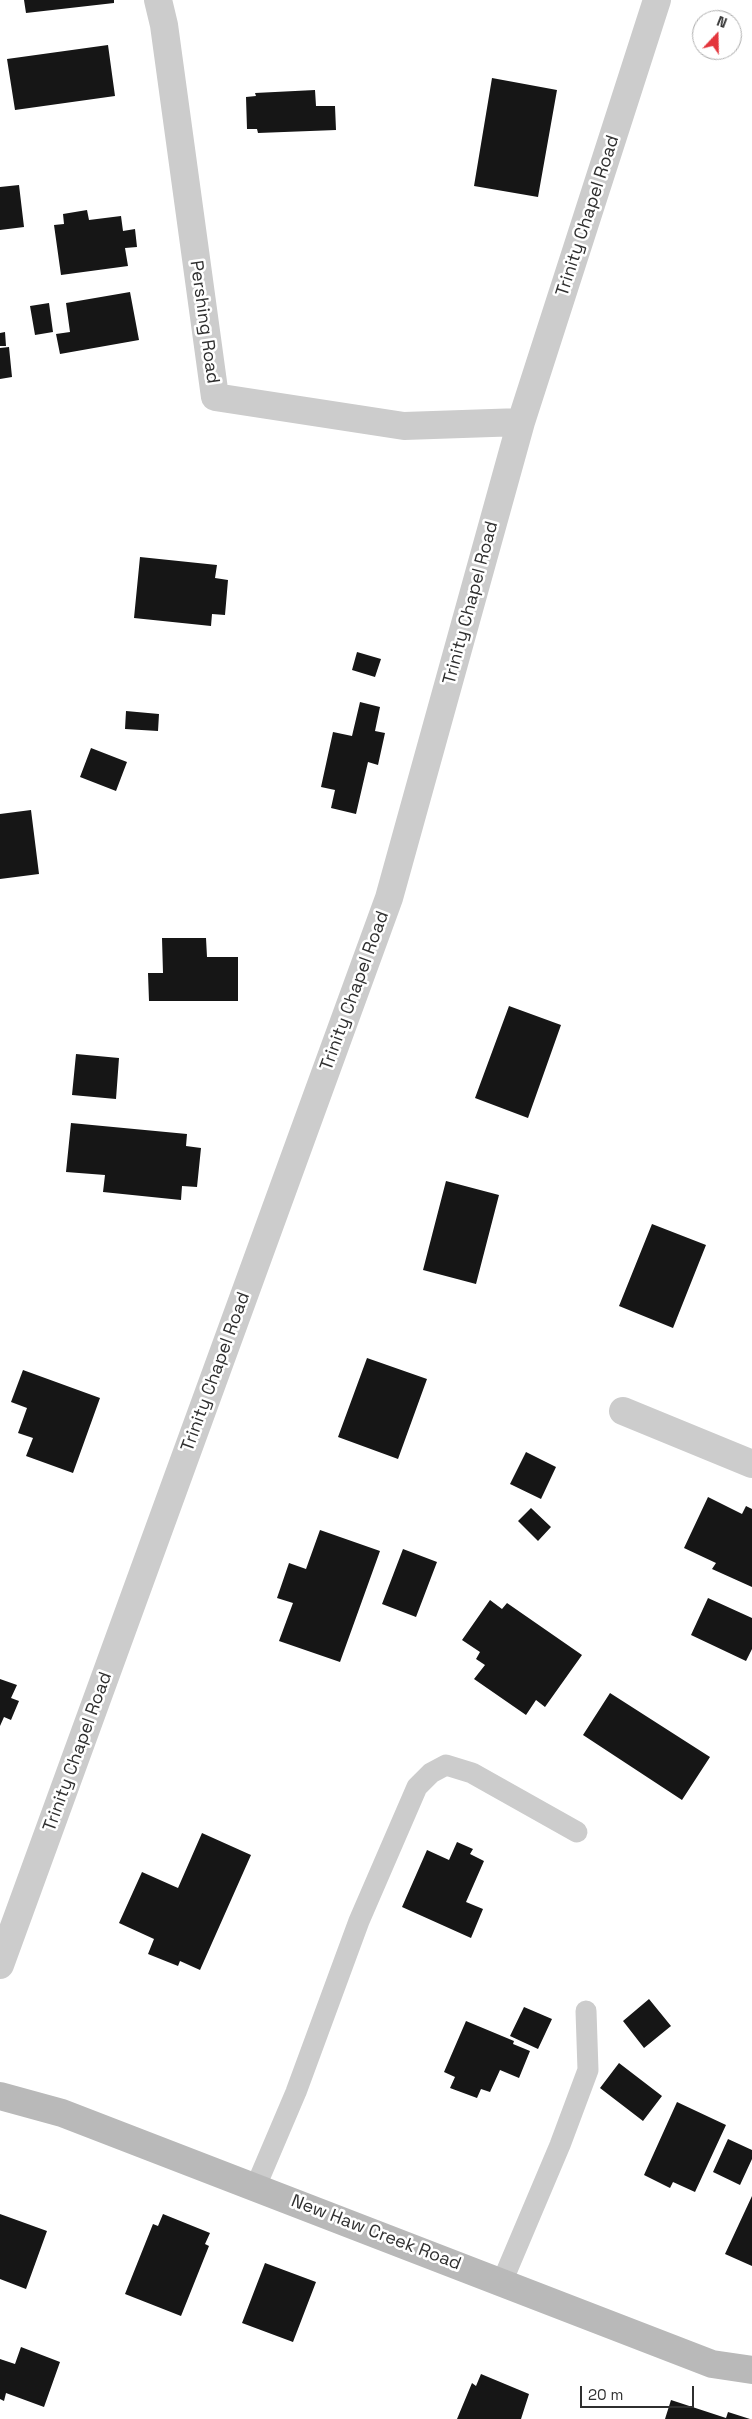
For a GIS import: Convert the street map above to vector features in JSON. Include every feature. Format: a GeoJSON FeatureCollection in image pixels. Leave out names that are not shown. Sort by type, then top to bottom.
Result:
{"type":"FeatureCollection","features":[{"type":"Feature","properties":{"kind":"street","name":"Pershing Road"},"geometry":{"type":"LineString","coordinates":[[158,0],[164,25],[214,397],[404,426],[521,422]]}},
{"type":"Feature","properties":{"kind":"street","name":"Trinity Chapel Road"},"geometry":{"type":"LineString","coordinates":[[0,1965],[389,898],[521,422],[657,0]]}},
{"type":"Feature","properties":{"kind":"street"},"geometry":{"type":"LineString","coordinates":[[623,1411],[752,1464]]}},
{"type":"Feature","properties":{"kind":"street","name":"New Haw Creek Road"},"geometry":{"type":"LineString","coordinates":[[0,2096],[62,2113],[256,2186],[712,2364],[752,2370]]}},
{"type":"Feature","properties":{"kind":"lane"},"geometry":{"type":"LineString","coordinates":[[256,2186],[296,2092],[359,1921],[417,1787],[431,1774],[446,1765],[472,1773],[577,1832]]}},
{"type":"Feature","properties":{"kind":"lane"},"geometry":{"type":"LineString","coordinates":[[502,2282],[560,2145],[588,2070],[586,2011]]}},
{"type":"Feature","properties":{"kind":"building"},"geometry":{"type":"Polygon","coordinates":[[[24,0],[114,0],[114,3],[26,13],[24,0]]]}},
{"type":"Feature","properties":{"kind":"building"},"geometry":{"type":"Polygon","coordinates":[[[108,45],[115,96],[15,110],[7,59],[108,45]]]}},
{"type":"Feature","properties":{"kind":"building"},"geometry":{"type":"Polygon","coordinates":[[[492,78],[557,90],[538,197],[474,186],[492,78]]]}},
{"type":"Feature","properties":{"kind":"building"},"geometry":{"type":"Polygon","coordinates":[[[315,90],[316,106],[335,106],[336,130],[258,133],[257,129],[247,129],[246,97],[256,96],[255,93],[315,90]]]}},
{"type":"Feature","properties":{"kind":"building"},"geometry":{"type":"Polygon","coordinates":[[[19,185],[24,227],[0,230],[0,187],[19,185]]]}},
{"type":"Feature","properties":{"kind":"building"},"geometry":{"type":"Polygon","coordinates":[[[87,210],[89,220],[121,216],[123,231],[135,229],[137,247],[125,248],[128,266],[61,275],[54,225],[64,224],[63,214],[87,210]]]}},
{"type":"Feature","properties":{"kind":"building"},"geometry":{"type":"Polygon","coordinates":[[[130,292],[139,340],[60,354],[56,334],[70,332],[66,303],[130,292]]]}},
{"type":"Feature","properties":{"kind":"building"},"geometry":{"type":"Polygon","coordinates":[[[49,303],[53,332],[35,335],[30,306],[49,303]]]}},
{"type":"Feature","properties":{"kind":"building"},"geometry":{"type":"Polygon","coordinates":[[[5,332],[6,346],[0,346],[0,333],[5,332]]]}},
{"type":"Feature","properties":{"kind":"building"},"geometry":{"type":"Polygon","coordinates":[[[9,347],[12,377],[0,379],[0,348],[9,347]]]}},
{"type":"Feature","properties":{"kind":"building"},"geometry":{"type":"Polygon","coordinates":[[[140,557],[217,565],[215,578],[228,580],[225,615],[212,614],[211,626],[134,618],[140,557]]]}},
{"type":"Feature","properties":{"kind":"building"},"geometry":{"type":"Polygon","coordinates":[[[357,652],[381,659],[375,677],[352,670],[357,652]]]}},
{"type":"Feature","properties":{"kind":"building"},"geometry":{"type":"Polygon","coordinates":[[[360,702],[380,707],[375,731],[385,733],[378,765],[368,762],[356,814],[331,808],[335,790],[321,787],[333,732],[352,736],[360,702]]]}},
{"type":"Feature","properties":{"kind":"building"},"geometry":{"type":"Polygon","coordinates":[[[126,711],[159,714],[158,731],[125,729],[126,711]]]}},
{"type":"Feature","properties":{"kind":"building"},"geometry":{"type":"Polygon","coordinates":[[[91,748],[127,762],[116,791],[80,777],[91,748]]]}},
{"type":"Feature","properties":{"kind":"building"},"geometry":{"type":"Polygon","coordinates":[[[31,810],[39,874],[0,879],[0,814],[31,810]]]}},
{"type":"Feature","properties":{"kind":"building"},"geometry":{"type":"Polygon","coordinates":[[[162,938],[206,938],[207,957],[238,957],[238,1001],[149,1001],[148,973],[163,973],[162,938]]]}},
{"type":"Feature","properties":{"kind":"building"},"geometry":{"type":"Polygon","coordinates":[[[509,1006],[561,1025],[528,1118],[475,1098],[509,1006]]]}},
{"type":"Feature","properties":{"kind":"building"},"geometry":{"type":"Polygon","coordinates":[[[76,1054],[119,1058],[116,1099],[72,1095],[76,1054]]]}},
{"type":"Feature","properties":{"kind":"building"},"geometry":{"type":"Polygon","coordinates":[[[71,1123],[187,1134],[186,1146],[201,1148],[197,1187],[182,1186],[181,1200],[103,1192],[105,1175],[66,1172],[71,1123]]]}},
{"type":"Feature","properties":{"kind":"building"},"geometry":{"type":"Polygon","coordinates":[[[446,1181],[499,1195],[476,1284],[423,1270],[446,1181]]]}},
{"type":"Feature","properties":{"kind":"building"},"geometry":{"type":"Polygon","coordinates":[[[652,1224],[706,1245],[673,1328],[619,1306],[652,1224]]]}},
{"type":"Feature","properties":{"kind":"building"},"geometry":{"type":"Polygon","coordinates":[[[367,1358],[427,1379],[398,1459],[338,1437],[367,1358]]]}},
{"type":"Feature","properties":{"kind":"building"},"geometry":{"type":"Polygon","coordinates":[[[23,1370],[100,1398],[73,1473],[26,1456],[33,1438],[18,1433],[27,1408],[11,1402],[23,1370]]]}},
{"type":"Feature","properties":{"kind":"building"},"geometry":{"type":"Polygon","coordinates":[[[526,1452],[556,1467],[541,1499],[510,1484],[526,1452]]]}},
{"type":"Feature","properties":{"kind":"building"},"geometry":{"type":"Polygon","coordinates":[[[708,1497],[742,1514],[746,1506],[752,1509],[752,1587],[712,1569],[716,1563],[684,1548],[708,1497]]]}},
{"type":"Feature","properties":{"kind":"building"},"geometry":{"type":"Polygon","coordinates":[[[531,1508],[551,1527],[538,1541],[518,1521],[531,1508]]]}},
{"type":"Feature","properties":{"kind":"building"},"geometry":{"type":"Polygon","coordinates":[[[320,1530],[380,1551],[340,1662],[279,1641],[293,1603],[277,1598],[289,1563],[306,1569],[320,1530]]]}},
{"type":"Feature","properties":{"kind":"building"},"geometry":{"type":"Polygon","coordinates":[[[403,1549],[437,1562],[416,1617],[382,1604],[403,1549]]]}},
{"type":"Feature","properties":{"kind":"building"},"geometry":{"type":"Polygon","coordinates":[[[708,1598],[752,1618],[752,1649],[746,1661],[691,1635],[708,1598]]]}},
{"type":"Feature","properties":{"kind":"building"},"geometry":{"type":"Polygon","coordinates":[[[490,1600],[502,1609],[507,1603],[582,1655],[545,1707],[536,1700],[526,1715],[474,1679],[485,1665],[476,1659],[480,1652],[462,1640],[490,1600]]]}},
{"type":"Feature","properties":{"kind":"building"},"geometry":{"type":"Polygon","coordinates":[[[0,1679],[17,1685],[11,1698],[19,1701],[11,1720],[4,1717],[0,1726],[0,1679]]]}},
{"type":"Feature","properties":{"kind":"building"},"geometry":{"type":"Polygon","coordinates":[[[610,1693],[710,1757],[682,1800],[583,1735],[610,1693]]]}},
{"type":"Feature","properties":{"kind":"building"},"geometry":{"type":"Polygon","coordinates":[[[202,1833],[251,1855],[200,1970],[180,1961],[178,1966],[148,1954],[154,1939],[119,1923],[142,1872],[178,1888],[202,1833]]]}},
{"type":"Feature","properties":{"kind":"building"},"geometry":{"type":"Polygon","coordinates":[[[457,1842],[473,1849],[470,1854],[484,1861],[466,1902],[483,1909],[471,1938],[402,1907],[427,1850],[449,1860],[457,1842]]]}},
{"type":"Feature","properties":{"kind":"building"},"geometry":{"type":"Polygon","coordinates":[[[649,1999],[671,2026],[644,2048],[623,2021],[649,1999]]]}},
{"type":"Feature","properties":{"kind":"building"},"geometry":{"type":"Polygon","coordinates":[[[524,2007],[552,2019],[538,2049],[510,2036],[524,2007]]]}},
{"type":"Feature","properties":{"kind":"building"},"geometry":{"type":"Polygon","coordinates":[[[466,2021],[514,2041],[513,2044],[530,2051],[519,2078],[500,2070],[490,2092],[481,2089],[477,2098],[450,2088],[455,2077],[444,2072],[466,2021]]]}},
{"type":"Feature","properties":{"kind":"building"},"geometry":{"type":"Polygon","coordinates":[[[619,2063],[662,2096],[643,2121],[600,2088],[619,2063]]]}},
{"type":"Feature","properties":{"kind":"building"},"geometry":{"type":"Polygon","coordinates":[[[677,2102],[726,2125],[695,2192],[673,2182],[670,2188],[644,2175],[677,2102]]]}},
{"type":"Feature","properties":{"kind":"building"},"geometry":{"type":"Polygon","coordinates":[[[728,2139],[752,2150],[752,2159],[740,2185],[713,2172],[728,2139]]]}},
{"type":"Feature","properties":{"kind":"building"},"geometry":{"type":"Polygon","coordinates":[[[752,2196],[752,2266],[725,2254],[752,2196]]]}},
{"type":"Feature","properties":{"kind":"building"},"geometry":{"type":"Polygon","coordinates":[[[0,2214],[47,2231],[26,2289],[0,2279],[0,2214]]]}},
{"type":"Feature","properties":{"kind":"building"},"geometry":{"type":"Polygon","coordinates":[[[163,2214],[210,2233],[205,2244],[209,2246],[181,2316],[125,2294],[153,2224],[158,2226],[163,2214]]]}},
{"type":"Feature","properties":{"kind":"building"},"geometry":{"type":"Polygon","coordinates":[[[265,2263],[316,2282],[293,2342],[242,2323],[265,2263]]]}},
{"type":"Feature","properties":{"kind":"building"},"geometry":{"type":"Polygon","coordinates":[[[21,2347],[60,2362],[44,2407],[6,2393],[4,2401],[0,2399],[0,2359],[15,2364],[21,2347]]]}},
{"type":"Feature","properties":{"kind":"building"},"geometry":{"type":"Polygon","coordinates":[[[481,2374],[529,2394],[521,2419],[457,2419],[472,2383],[476,2386],[481,2374]]]}},
{"type":"Feature","properties":{"kind":"building"},"geometry":{"type":"Polygon","coordinates":[[[671,2400],[726,2418],[728,2412],[750,2419],[665,2419],[671,2400]]]}}]}
